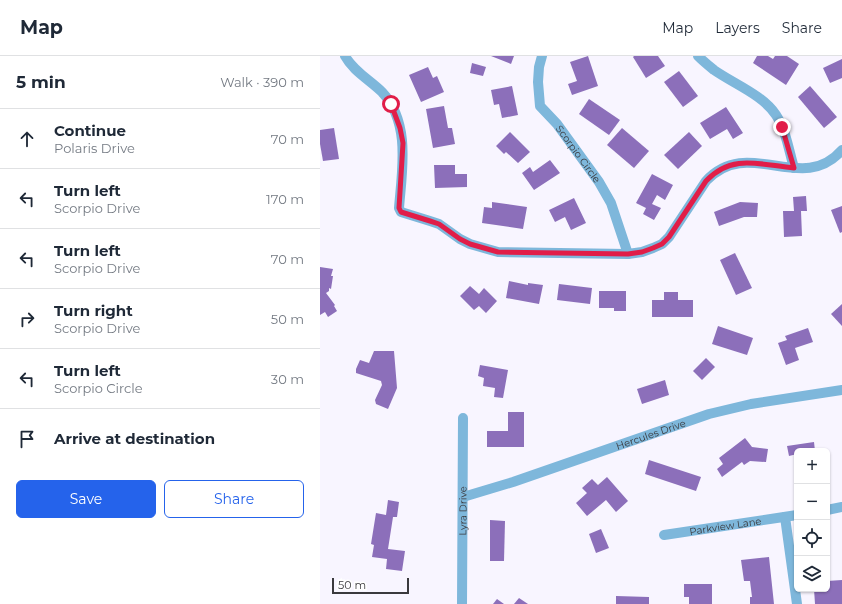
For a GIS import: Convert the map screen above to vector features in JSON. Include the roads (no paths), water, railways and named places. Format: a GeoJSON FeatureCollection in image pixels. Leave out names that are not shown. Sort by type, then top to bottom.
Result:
{"type":"FeatureCollection","features":[{"type":"Feature","properties":{"kind":"street"},"geometry":{"type":"LineString","coordinates":[[345,56],[352,67],[383,94],[391,104],[396,116],[403,143],[399,208],[401,212],[439,224],[460,239],[470,244],[498,252],[628,254],[642,252],[662,244],[676,228],[706,181],[714,173],[724,167],[745,162],[794,168],[819,167],[829,162],[842,150]]}},
{"type":"Feature","properties":{"kind":"street","name":"Scorpio Circle"},"geometry":{"type":"LineString","coordinates":[[542,56],[539,67],[538,82],[540,106],[557,124],[599,182],[611,204],[628,254]]}},
{"type":"Feature","properties":{"kind":"street"},"geometry":{"type":"LineString","coordinates":[[698,56],[714,70],[745,89],[770,108],[777,116],[782,127],[794,168]]}},
{"type":"Feature","properties":{"kind":"street","name":"Hercules Drive"},"geometry":{"type":"LineString","coordinates":[[463,497],[513,482],[709,414],[751,404],[842,390]]}},
{"type":"Feature","properties":{"kind":"street","name":"Lyra Drive"},"geometry":{"type":"LineString","coordinates":[[462,604],[463,418]]}},
{"type":"Feature","properties":{"kind":"street"},"geometry":{"type":"LineString","coordinates":[[830,510],[842,508]]}},
{"type":"Feature","properties":{"kind":"street","name":"Parkview Lane"},"geometry":{"type":"LineString","coordinates":[[664,535],[794,516]]}},
{"type":"Feature","properties":{"kind":"street"},"geometry":{"type":"LineString","coordinates":[[785,517],[797,604]]}}]}
